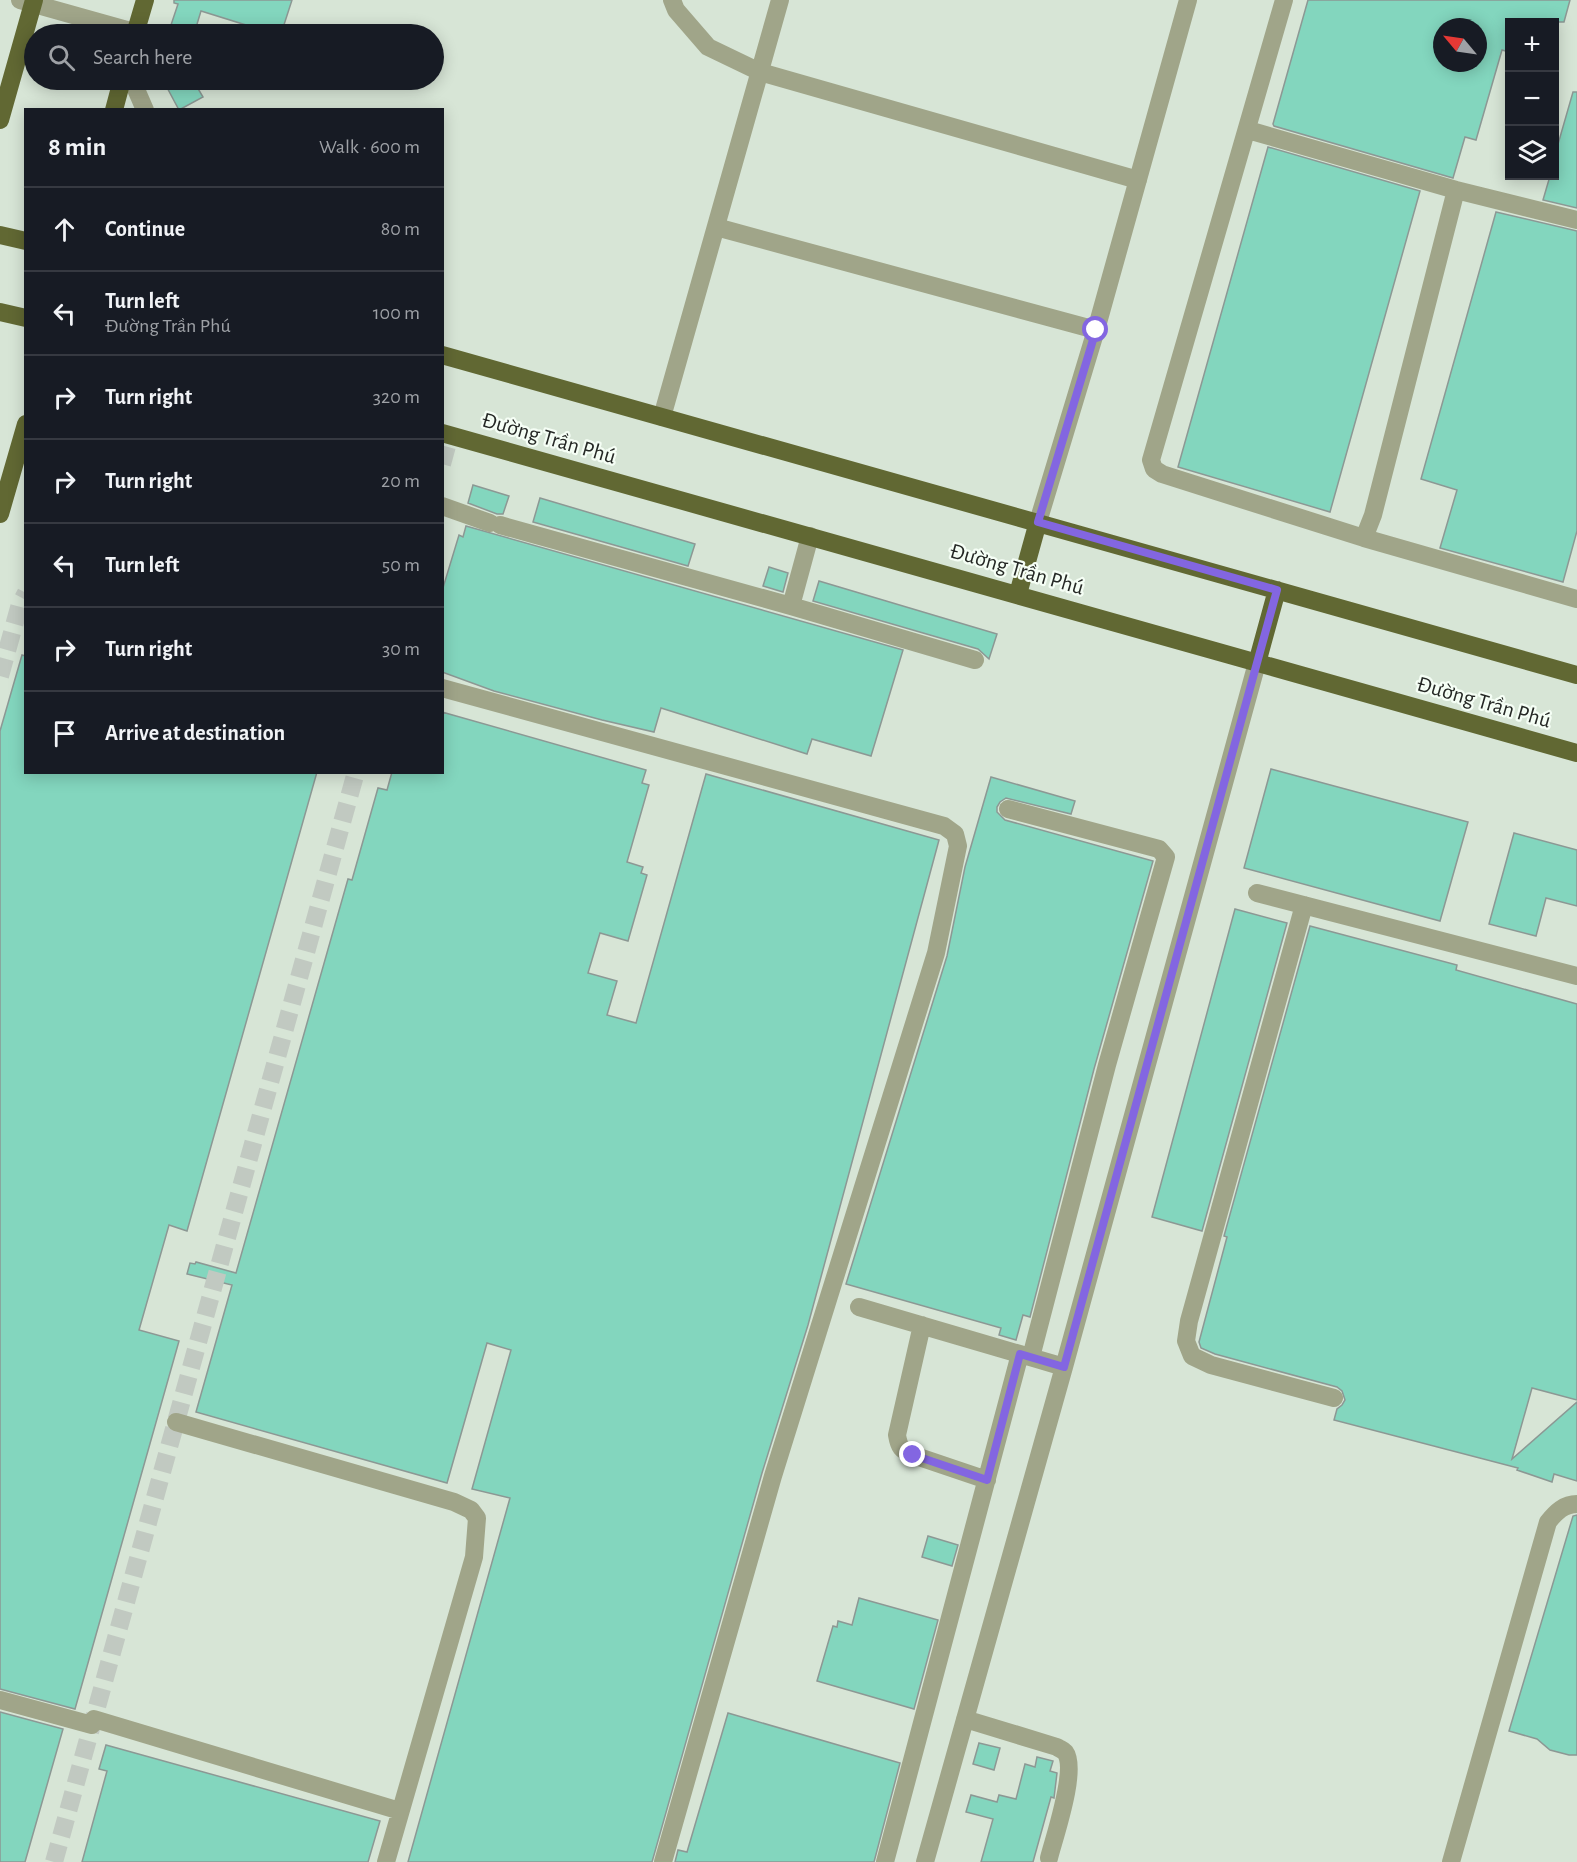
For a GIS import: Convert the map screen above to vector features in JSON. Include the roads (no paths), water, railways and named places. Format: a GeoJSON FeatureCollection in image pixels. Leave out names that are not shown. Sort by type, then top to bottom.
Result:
{"type":"FeatureCollection","features":[{"type":"Feature","properties":{"kind":"main road"},"geometry":{"type":"LineString","coordinates":[[139,24],[145,0]]}},
{"type":"Feature","properties":{"kind":"main road"},"geometry":{"type":"LineString","coordinates":[[0,120],[29,1]]}},
{"type":"Feature","properties":{"kind":"main road"},"geometry":{"type":"LineString","coordinates":[[115,108],[119,90]]}},
{"type":"Feature","properties":{"kind":"main road"},"geometry":{"type":"LineString","coordinates":[[0,235],[24,241]]}},
{"type":"Feature","properties":{"kind":"main road"},"geometry":{"type":"LineString","coordinates":[[0,312],[24,318]]}},
{"type":"Feature","properties":{"kind":"main road"},"geometry":{"type":"LineString","coordinates":[[444,356],[1577,675]]}},
{"type":"Feature","properties":{"kind":"main road"},"geometry":{"type":"LineString","coordinates":[[0,514],[24,431]]}},
{"type":"Feature","properties":{"kind":"main road","name":"Đường Trần Phú"},"geometry":{"type":"LineString","coordinates":[[444,434],[1577,753]]}},
{"type":"Feature","properties":{"kind":"main road"},"geometry":{"type":"LineString","coordinates":[[1018,594],[1038,522]]}},
{"type":"Feature","properties":{"kind":"main road"},"geometry":{"type":"LineString","coordinates":[[1257,663],[1277,590]]}},
{"type":"Feature","properties":{"kind":"street"},"geometry":{"type":"LineString","coordinates":[[672,0],[676,10],[708,47],[760,72],[1138,180]]}},
{"type":"Feature","properties":{"kind":"street"},"geometry":{"type":"LineString","coordinates":[[662,417],[780,0]]}},
{"type":"Feature","properties":{"kind":"street"},"geometry":{"type":"LineString","coordinates":[[1038,522],[1096,330],[1188,0]]}},
{"type":"Feature","properties":{"kind":"street"},"geometry":{"type":"LineString","coordinates":[[1284,0],[1151,460],[1154,469],[1162,474],[1364,538],[1577,598]]}},
{"type":"Feature","properties":{"kind":"street"},"geometry":{"type":"LineString","coordinates":[[29,1],[104,24]]}},
{"type":"Feature","properties":{"kind":"street"},"geometry":{"type":"LineString","coordinates":[[136,90],[144,108]]}},
{"type":"Feature","properties":{"kind":"street"},"geometry":{"type":"LineString","coordinates":[[1248,130],[1456,190],[1577,220]]}},
{"type":"Feature","properties":{"kind":"street"},"geometry":{"type":"LineString","coordinates":[[1364,538],[1372,515],[1456,190]]}},
{"type":"Feature","properties":{"kind":"street"},"geometry":{"type":"LineString","coordinates":[[717,227],[1096,330]]}},
{"type":"Feature","properties":{"kind":"street"},"geometry":{"type":"LineString","coordinates":[[444,507],[495,524],[975,660]]}},
{"type":"Feature","properties":{"kind":"street"},"geometry":{"type":"LineString","coordinates":[[791,606],[810,536]]}},
{"type":"Feature","properties":{"kind":"street"},"geometry":{"type":"LineString","coordinates":[[925,1862],[1064,1367],[1257,663]]}},
{"type":"Feature","properties":{"kind":"street"},"geometry":{"type":"LineString","coordinates":[[444,689],[944,826],[956,834],[958,846],[936,952],[773,1476],[663,1862]]}},
{"type":"Feature","properties":{"kind":"street"},"geometry":{"type":"LineString","coordinates":[[885,1862],[987,1480],[1026,1355],[1166,857],[1159,849],[1008,809]]}},
{"type":"Feature","properties":{"kind":"street"},"geometry":{"type":"LineString","coordinates":[[1257,893],[1577,976]]}},
{"type":"Feature","properties":{"kind":"street"},"geometry":{"type":"LineString","coordinates":[[1304,905],[1189,1321],[1186,1341],[1192,1356],[1211,1365],[1334,1398]]}},
{"type":"Feature","properties":{"kind":"street"},"geometry":{"type":"LineString","coordinates":[[859,1307],[1064,1367]]}},
{"type":"Feature","properties":{"kind":"street"},"geometry":{"type":"LineString","coordinates":[[922,1325],[897,1435],[899,1446],[903,1451],[913,1455],[987,1480]]}},
{"type":"Feature","properties":{"kind":"street"},"geometry":{"type":"LineString","coordinates":[[176,1422],[454,1502],[471,1510],[477,1518],[474,1557],[386,1862]]}},
{"type":"Feature","properties":{"kind":"street"},"geometry":{"type":"LineString","coordinates":[[1451,1862],[1548,1522],[1555,1513],[1569,1504],[1577,1504]]}},
{"type":"Feature","properties":{"kind":"street"},"geometry":{"type":"LineString","coordinates":[[0,1700],[93,1722],[400,1811]]}},
{"type":"Feature","properties":{"kind":"street"},"geometry":{"type":"LineString","coordinates":[[965,1719],[1057,1747],[1065,1753],[1069,1766],[1066,1791],[1049,1858]]}},
{"type":"Feature","properties":{"kind":"tunnel"},"geometry":{"type":"LineString","coordinates":[[444,457],[450,435]]}},
{"type":"Feature","properties":{"kind":"tunnel"},"geometry":{"type":"LineString","coordinates":[[0,676],[24,597]]}},
{"type":"Feature","properties":{"kind":"tunnel"},"geometry":{"type":"LineString","coordinates":[[54,1862],[355,774]]}}]}
